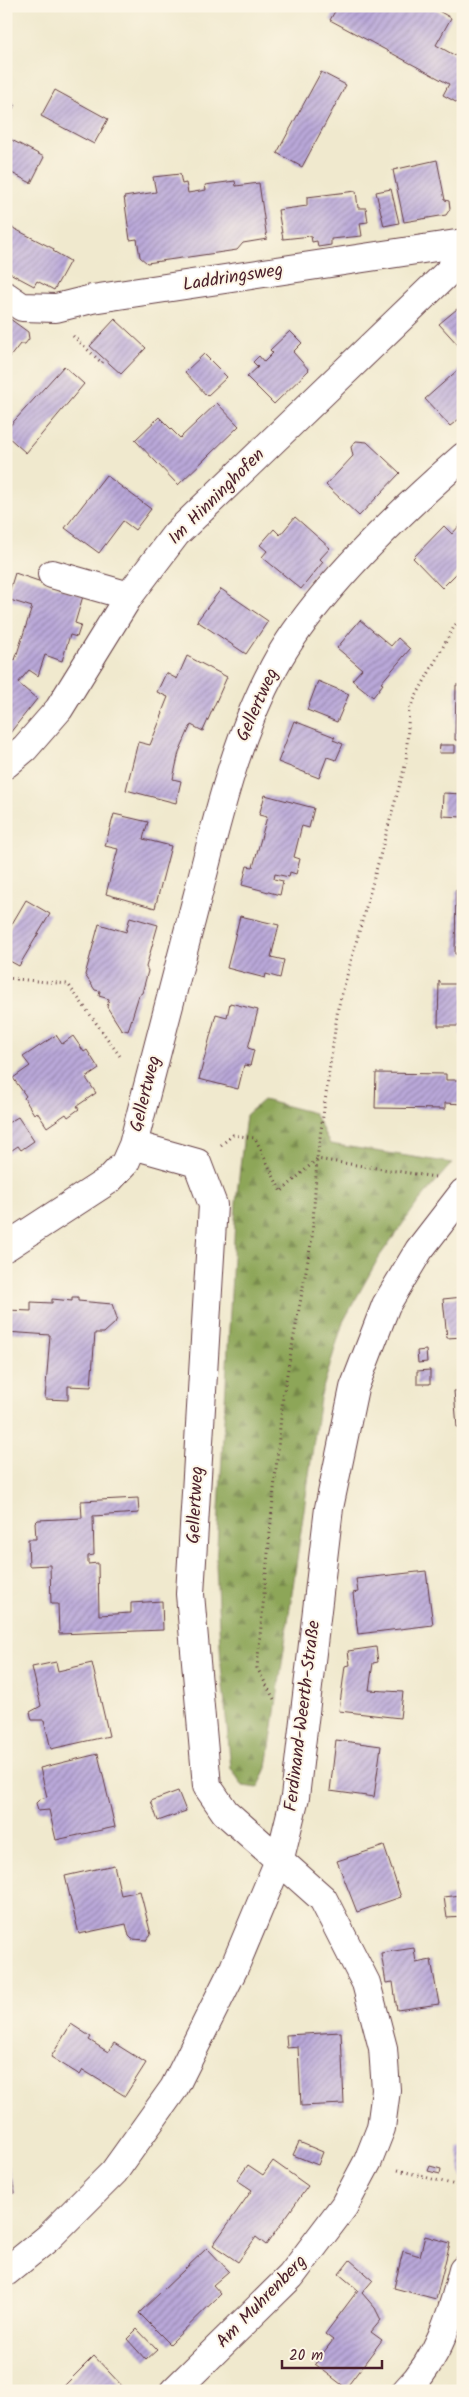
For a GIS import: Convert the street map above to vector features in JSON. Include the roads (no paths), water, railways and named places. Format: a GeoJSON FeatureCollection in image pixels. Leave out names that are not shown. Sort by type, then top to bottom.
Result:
{"type":"FeatureCollection","features":[{"type":"Feature","properties":{"kind":"street","name":"Laddringsweg"},"geometry":{"type":"LineString","coordinates":[[6,296],[22,306],[56,308],[92,299],[463,243]]}},
{"type":"Feature","properties":{"kind":"street","name":"Im Hinninghofen"},"geometry":{"type":"LineString","coordinates":[[6,764],[25,748],[59,709],[129,596],[176,534],[463,258]]}},
{"type":"Feature","properties":{"kind":"street","name":"Gellertweg"},"geometry":{"type":"LineString","coordinates":[[280,1858],[225,1812],[207,1786],[190,1594],[213,1205],[197,1163],[133,1145],[228,778],[255,704],[275,665],[300,626],[336,583],[374,542],[463,457]]}},
{"type":"Feature","properties":{"kind":"street"},"geometry":{"type":"LineString","coordinates":[[52,574],[129,596]]}},
{"type":"Feature","properties":{"kind":"street"},"geometry":{"type":"LineString","coordinates":[[6,1247],[109,1180],[125,1163],[133,1145]]}},
{"type":"Feature","properties":{"kind":"street","name":"Ferdinand-Weerth-Straße"},"geometry":{"type":"LineString","coordinates":[[6,2272],[48,2238],[114,2172],[174,2088],[234,1968],[280,1858],[295,1797],[329,1508],[354,1388],[386,1305],[419,1250],[463,1193]]}},
{"type":"Feature","properties":{"kind":"street","name":"Am Muhrenberg"},"geometry":{"type":"LineString","coordinates":[[174,2391],[292,2276],[344,2206],[368,2161],[381,2128],[386,2090],[383,2048],[366,1983],[323,1899],[280,1858]]}},
{"type":"Feature","properties":{"kind":"street"},"geometry":{"type":"LineString","coordinates":[[406,2391],[434,2354],[452,2315],[463,2270]]}}]}
